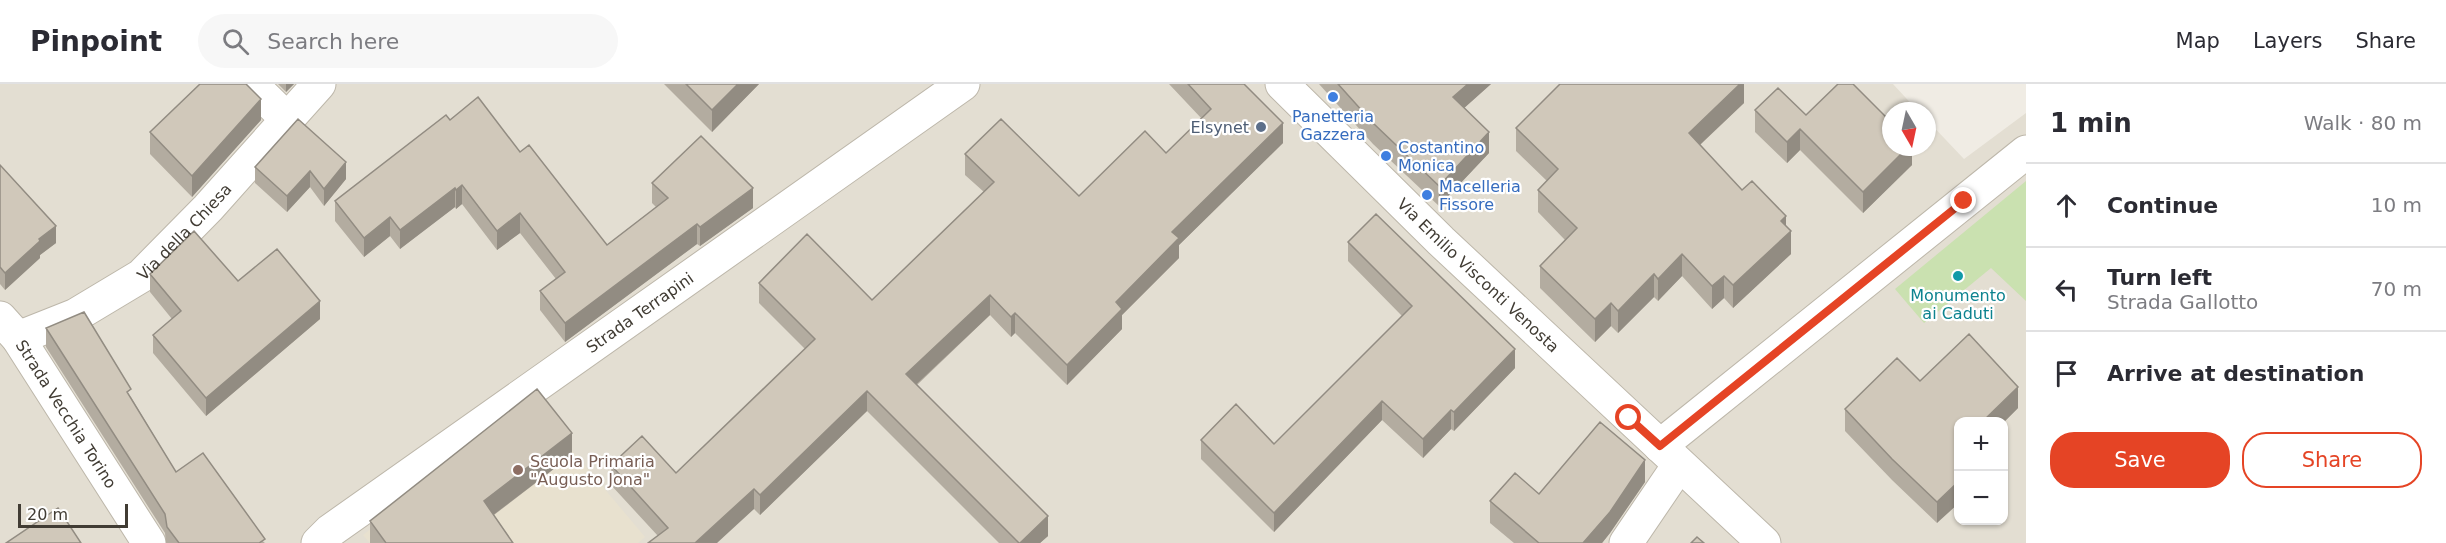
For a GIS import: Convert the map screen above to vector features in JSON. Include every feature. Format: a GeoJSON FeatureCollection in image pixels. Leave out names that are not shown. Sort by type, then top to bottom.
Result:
{"type":"FeatureCollection","features":[{"type":"Feature","properties":{"kind":"street"},"geometry":{"type":"LineString","coordinates":[[251,84],[288,120]]}},
{"type":"Feature","properties":{"kind":"street","name":"Via della Chiesa"},"geometry":{"type":"LineString","coordinates":[[9,328],[76,315],[141,276],[208,208],[319,84]]}},
{"type":"Feature","properties":{"kind":"street","name":"Strada Terrapini"},"geometry":{"type":"LineString","coordinates":[[329,539],[963,84]]}},
{"type":"Feature","properties":{"kind":"street","name":"Via Emilio Visconti Venosta"},"geometry":{"type":"LineString","coordinates":[[1282,84],[1441,241],[1764,543]]}},
{"type":"Feature","properties":{"kind":"street"},"geometry":{"type":"LineString","coordinates":[[1626,543],[1669,455],[2026,152]]}},
{"type":"Feature","properties":{"kind":"street","name":"Strada Vecchia Torino"},"geometry":{"type":"LineString","coordinates":[[9,328],[149,543]]}},
{"type":"Feature","properties":{"kind":"shaded area"},"geometry":{"type":"Polygon","coordinates":[[[0,84],[1893,84],[1910,102],[1882,102],[1882,156],[1936,156],[1936,129],[1964,159],[2026,113],[2026,543],[0,543],[0,84]]]}},
{"type":"Feature","properties":{"kind":"shaded area","name":"Scuola Primaria \"Augusto Jona\""},"geometry":{"type":"Polygon","coordinates":[[[533,404],[645,537],[638,543],[370,543],[363,535],[533,404]]]}},
{"type":"Feature","properties":{"kind":"green space"},"geometry":{"type":"Polygon","coordinates":[[[2026,181],[2026,301],[1991,268],[1924,323],[1895,289],[2026,181]]]}},
{"type":"Feature","properties":{"kind":"building"},"geometry":{"type":"Polygon","coordinates":[[[200,84],[246,84],[261,99],[192,176],[150,132],[200,84]]]}},
{"type":"Feature","properties":{"kind":"building"},"geometry":{"type":"Polygon","coordinates":[[[686,84],[738,84],[712,110],[686,84]]]}},
{"type":"Feature","properties":{"kind":"building"},"geometry":{"type":"Polygon","coordinates":[[[1188,84],[1244,84],[1283,123],[1172,232],[1179,238],[1116,302],[1122,309],[1067,365],[1015,313],[1011,317],[990,295],[906,374],[1048,516],[1020,543],[867,391],[760,495],[754,489],[695,543],[648,543],[668,528],[611,465],[642,436],[676,473],[815,339],[759,283],[807,234],[872,300],[994,182],[965,154],[1001,119],[1079,196],[1145,131],[1166,153],[1211,109],[1188,84]]]}},
{"type":"Feature","properties":{"kind":"building"},"geometry":{"type":"Polygon","coordinates":[[[1338,84],[1468,84],[1453,97],[1489,132],[1439,186],[1373,123],[1338,84]]]}},
{"type":"Feature","properties":{"kind":"building"},"geometry":{"type":"Polygon","coordinates":[[[1560,84],[1740,84],[1689,133],[1742,190],[1752,181],[1786,216],[1781,221],[1791,231],[1733,285],[1724,276],[1712,286],[1682,254],[1658,279],[1654,274],[1618,311],[1611,303],[1595,319],[1540,266],[1577,228],[1538,190],[1558,169],[1516,128],[1560,84]]]}},
{"type":"Feature","properties":{"kind":"building"},"geometry":{"type":"Polygon","coordinates":[[[1838,84],[1853,84],[1882,113],[1882,156],[1899,156],[1863,192],[1800,129],[1787,142],[1755,110],[1778,88],[1806,115],[1838,84]]]}},
{"type":"Feature","properties":{"kind":"building"},"geometry":{"type":"Polygon","coordinates":[[[478,97],[520,152],[529,145],[607,245],[668,198],[652,183],[701,136],[753,188],[700,227],[697,224],[565,323],[540,291],[565,272],[520,213],[497,231],[462,185],[400,230],[390,217],[364,238],[335,201],[446,115],[450,120],[478,97]]]}},
{"type":"Feature","properties":{"kind":"building"},"geometry":{"type":"Polygon","coordinates":[[[298,119],[346,162],[324,189],[310,171],[287,196],[255,167],[298,119]]]}},
{"type":"Feature","properties":{"kind":"building"},"geometry":{"type":"Polygon","coordinates":[[[0,165],[56,226],[39,239],[40,241],[5,273],[0,267],[0,165]]]}},
{"type":"Feature","properties":{"kind":"building"},"geometry":{"type":"Polygon","coordinates":[[[1376,214],[1515,349],[1454,412],[1451,410],[1423,439],[1382,401],[1274,513],[1201,440],[1236,404],[1274,444],[1412,306],[1348,242],[1376,214]]]}},
{"type":"Feature","properties":{"kind":"building"},"geometry":{"type":"Polygon","coordinates":[[[194,231],[238,281],[277,249],[320,301],[206,398],[153,335],[181,311],[150,274],[194,231]]]}},
{"type":"Feature","properties":{"kind":"building"},"geometry":{"type":"Polygon","coordinates":[[[84,312],[131,389],[127,392],[176,472],[203,453],[265,539],[259,543],[179,543],[167,527],[165,514],[46,328],[84,312]]]}},
{"type":"Feature","properties":{"kind":"building"},"geometry":{"type":"Polygon","coordinates":[[[1969,334],[2018,387],[1987,417],[1954,417],[1954,486],[1937,502],[1845,409],[1897,358],[1920,381],[1969,334]]]}},
{"type":"Feature","properties":{"kind":"building"},"geometry":{"type":"Polygon","coordinates":[[[537,389],[572,433],[484,501],[513,543],[386,543],[370,521],[537,389]]]}},
{"type":"Feature","properties":{"kind":"building"},"geometry":{"type":"Polygon","coordinates":[[[1600,422],[1645,460],[1610,512],[1583,543],[1539,543],[1490,501],[1515,473],[1539,494],[1600,422]]]}},
{"type":"Feature","properties":{"kind":"building"},"geometry":{"type":"Polygon","coordinates":[[[58,508],[81,543],[6,543],[58,508]]]}},
{"type":"Feature","properties":{"kind":"building"},"geometry":{"type":"Polygon","coordinates":[[[1697,537],[1704,543],[1691,543],[1697,537]]]}},
{"type":"Feature","properties":{"kind":"place","name":"Panetteria Gazzera"},"geometry":{"type":"Point","coordinates":[1333,97]}},
{"type":"Feature","properties":{"kind":"place","name":"Elsynet"},"geometry":{"type":"Point","coordinates":[1261,127]}},
{"type":"Feature","properties":{"kind":"place","name":"Costantino Monica"},"geometry":{"type":"Point","coordinates":[1386,156]}},
{"type":"Feature","properties":{"kind":"place","name":"Macelleria Fissore"},"geometry":{"type":"Point","coordinates":[1427,195]}},
{"type":"Feature","properties":{"kind":"place","name":"Monumento ai Caduti"},"geometry":{"type":"Point","coordinates":[1958,276]}},
{"type":"Feature","properties":{"kind":"place","name":"Scuola Primaria \"Augusto Jona\""},"geometry":{"type":"Point","coordinates":[518,470]}},
{"type":"Feature","properties":{"kind":"route"},"geometry":{"type":"LineString","coordinates":[[1629,418],[1660,446],[1964,201]]}}]}
